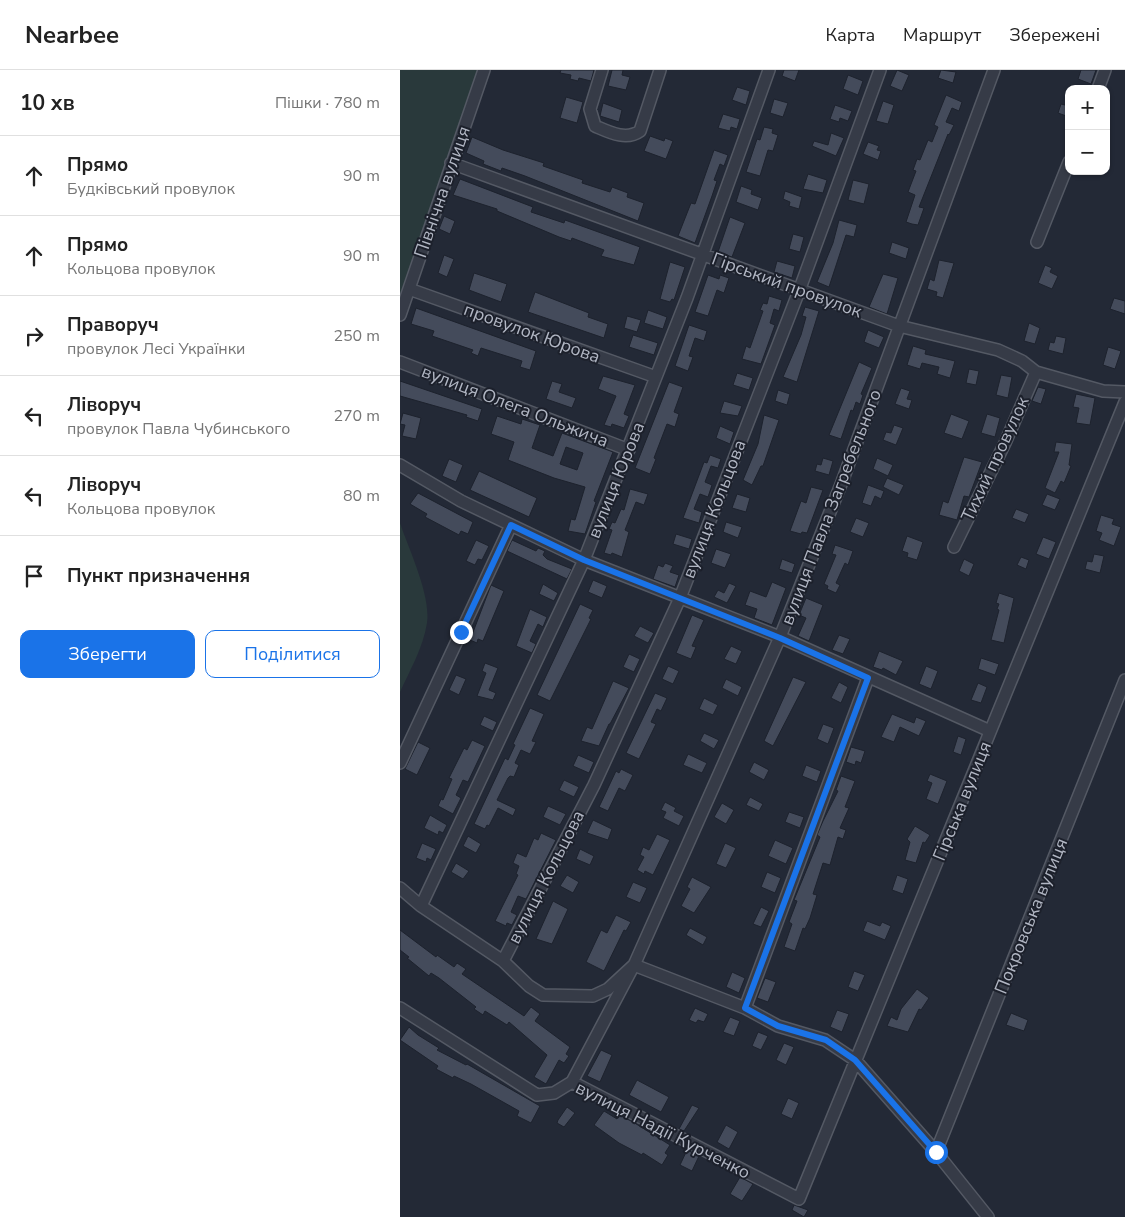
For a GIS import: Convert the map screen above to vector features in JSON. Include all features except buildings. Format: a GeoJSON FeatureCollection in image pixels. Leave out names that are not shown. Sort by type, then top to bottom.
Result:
{"type":"FeatureCollection","features":[{"type":"Feature","properties":{"kind":"street","name":"Північна вулиця"},"geometry":{"type":"LineString","coordinates":[[400,315],[484,70]]}},
{"type":"Feature","properties":{"kind":"street"},"geometry":{"type":"LineString","coordinates":[[602,70],[590,109],[595,126],[623,136],[634,136],[640,131],[660,70]]}},
{"type":"Feature","properties":{"kind":"street","name":"вулиця Юрова"},"geometry":{"type":"LineString","coordinates":[[421,906],[584,560],[629,450],[703,255],[770,70]]}},
{"type":"Feature","properties":{"kind":"street","name":"вулиця Кольцова"},"geometry":{"type":"LineString","coordinates":[[503,961],[594,785],[680,598],[799,291],[880,70]]}},
{"type":"Feature","properties":{"kind":"street","name":"вулиця Павла Загребельного"},"geometry":{"type":"LineString","coordinates":[[572,1082],[634,964],[780,638],[842,482],[994,70]]}},
{"type":"Feature","properties":{"kind":"street"},"geometry":{"type":"LineString","coordinates":[[1099,85],[1105,70]]}},
{"type":"Feature","properties":{"kind":"street","name":"Гірський провулок"},"geometry":{"type":"LineString","coordinates":[[451,163],[899,326],[998,350],[1022,361],[1036,372],[1103,391],[1125,392]]}},
{"type":"Feature","properties":{"kind":"street"},"geometry":{"type":"LineString","coordinates":[[1037,242],[1065,172]]}},
{"type":"Feature","properties":{"kind":"street","name":"провулок Юрова"},"geometry":{"type":"LineString","coordinates":[[409,288],[656,377]]}},
{"type":"Feature","properties":{"kind":"street","name":"вулиця Олега Ольжича"},"geometry":{"type":"LineString","coordinates":[[400,362],[629,450]]}},
{"type":"Feature","properties":{"kind":"street","name":"Тихий провулок"},"geometry":{"type":"LineString","coordinates":[[954,547],[1005,443],[1036,372]]}},
{"type":"Feature","properties":{"kind":"street","name":"Гірська вулиця"},"geometry":{"type":"LineString","coordinates":[[799,1199],[1125,402]]}},
{"type":"Feature","properties":{"kind":"street"},"geometry":{"type":"LineString","coordinates":[[400,465],[461,501],[584,560],[780,638],[990,731]]}},
{"type":"Feature","properties":{"kind":"street"},"geometry":{"type":"LineString","coordinates":[[400,763],[511,525]]}},
{"type":"Feature","properties":{"kind":"street"},"geometry":{"type":"LineString","coordinates":[[745,1008],[868,678]]}},
{"type":"Feature","properties":{"kind":"street","name":"Покровська вулиця"},"geometry":{"type":"LineString","coordinates":[[936,1152],[1125,680]]}},
{"type":"Feature","properties":{"kind":"street"},"geometry":{"type":"LineString","coordinates":[[400,888],[421,906],[503,961],[529,986],[543,995],[593,996],[608,989],[634,964],[745,1008],[778,1026],[826,1040],[855,1060],[936,1152],[988,1217]]}},
{"type":"Feature","properties":{"kind":"street","name":"вулиця Надії Курченко"},"geometry":{"type":"LineString","coordinates":[[400,1008],[537,1095],[554,1093],[572,1082],[799,1199]]}},
{"type":"Feature","properties":{"kind":"shaded area"},"geometry":{"type":"Polygon","coordinates":[[[400,70],[480,70],[400,302],[400,70]]]}},
{"type":"Feature","properties":{"kind":"shaded area"},"geometry":{"type":"Polygon","coordinates":[[[400,523],[423,586],[426,599],[427,623],[416,659],[400,692],[400,523]]]}},
{"type":"Feature","properties":{"kind":"route"},"geometry":{"type":"LineString","coordinates":[[461,632],[511,525],[584,560],[780,638],[868,678],[745,1008],[778,1026],[826,1040],[855,1060],[936,1152]]}}]}
